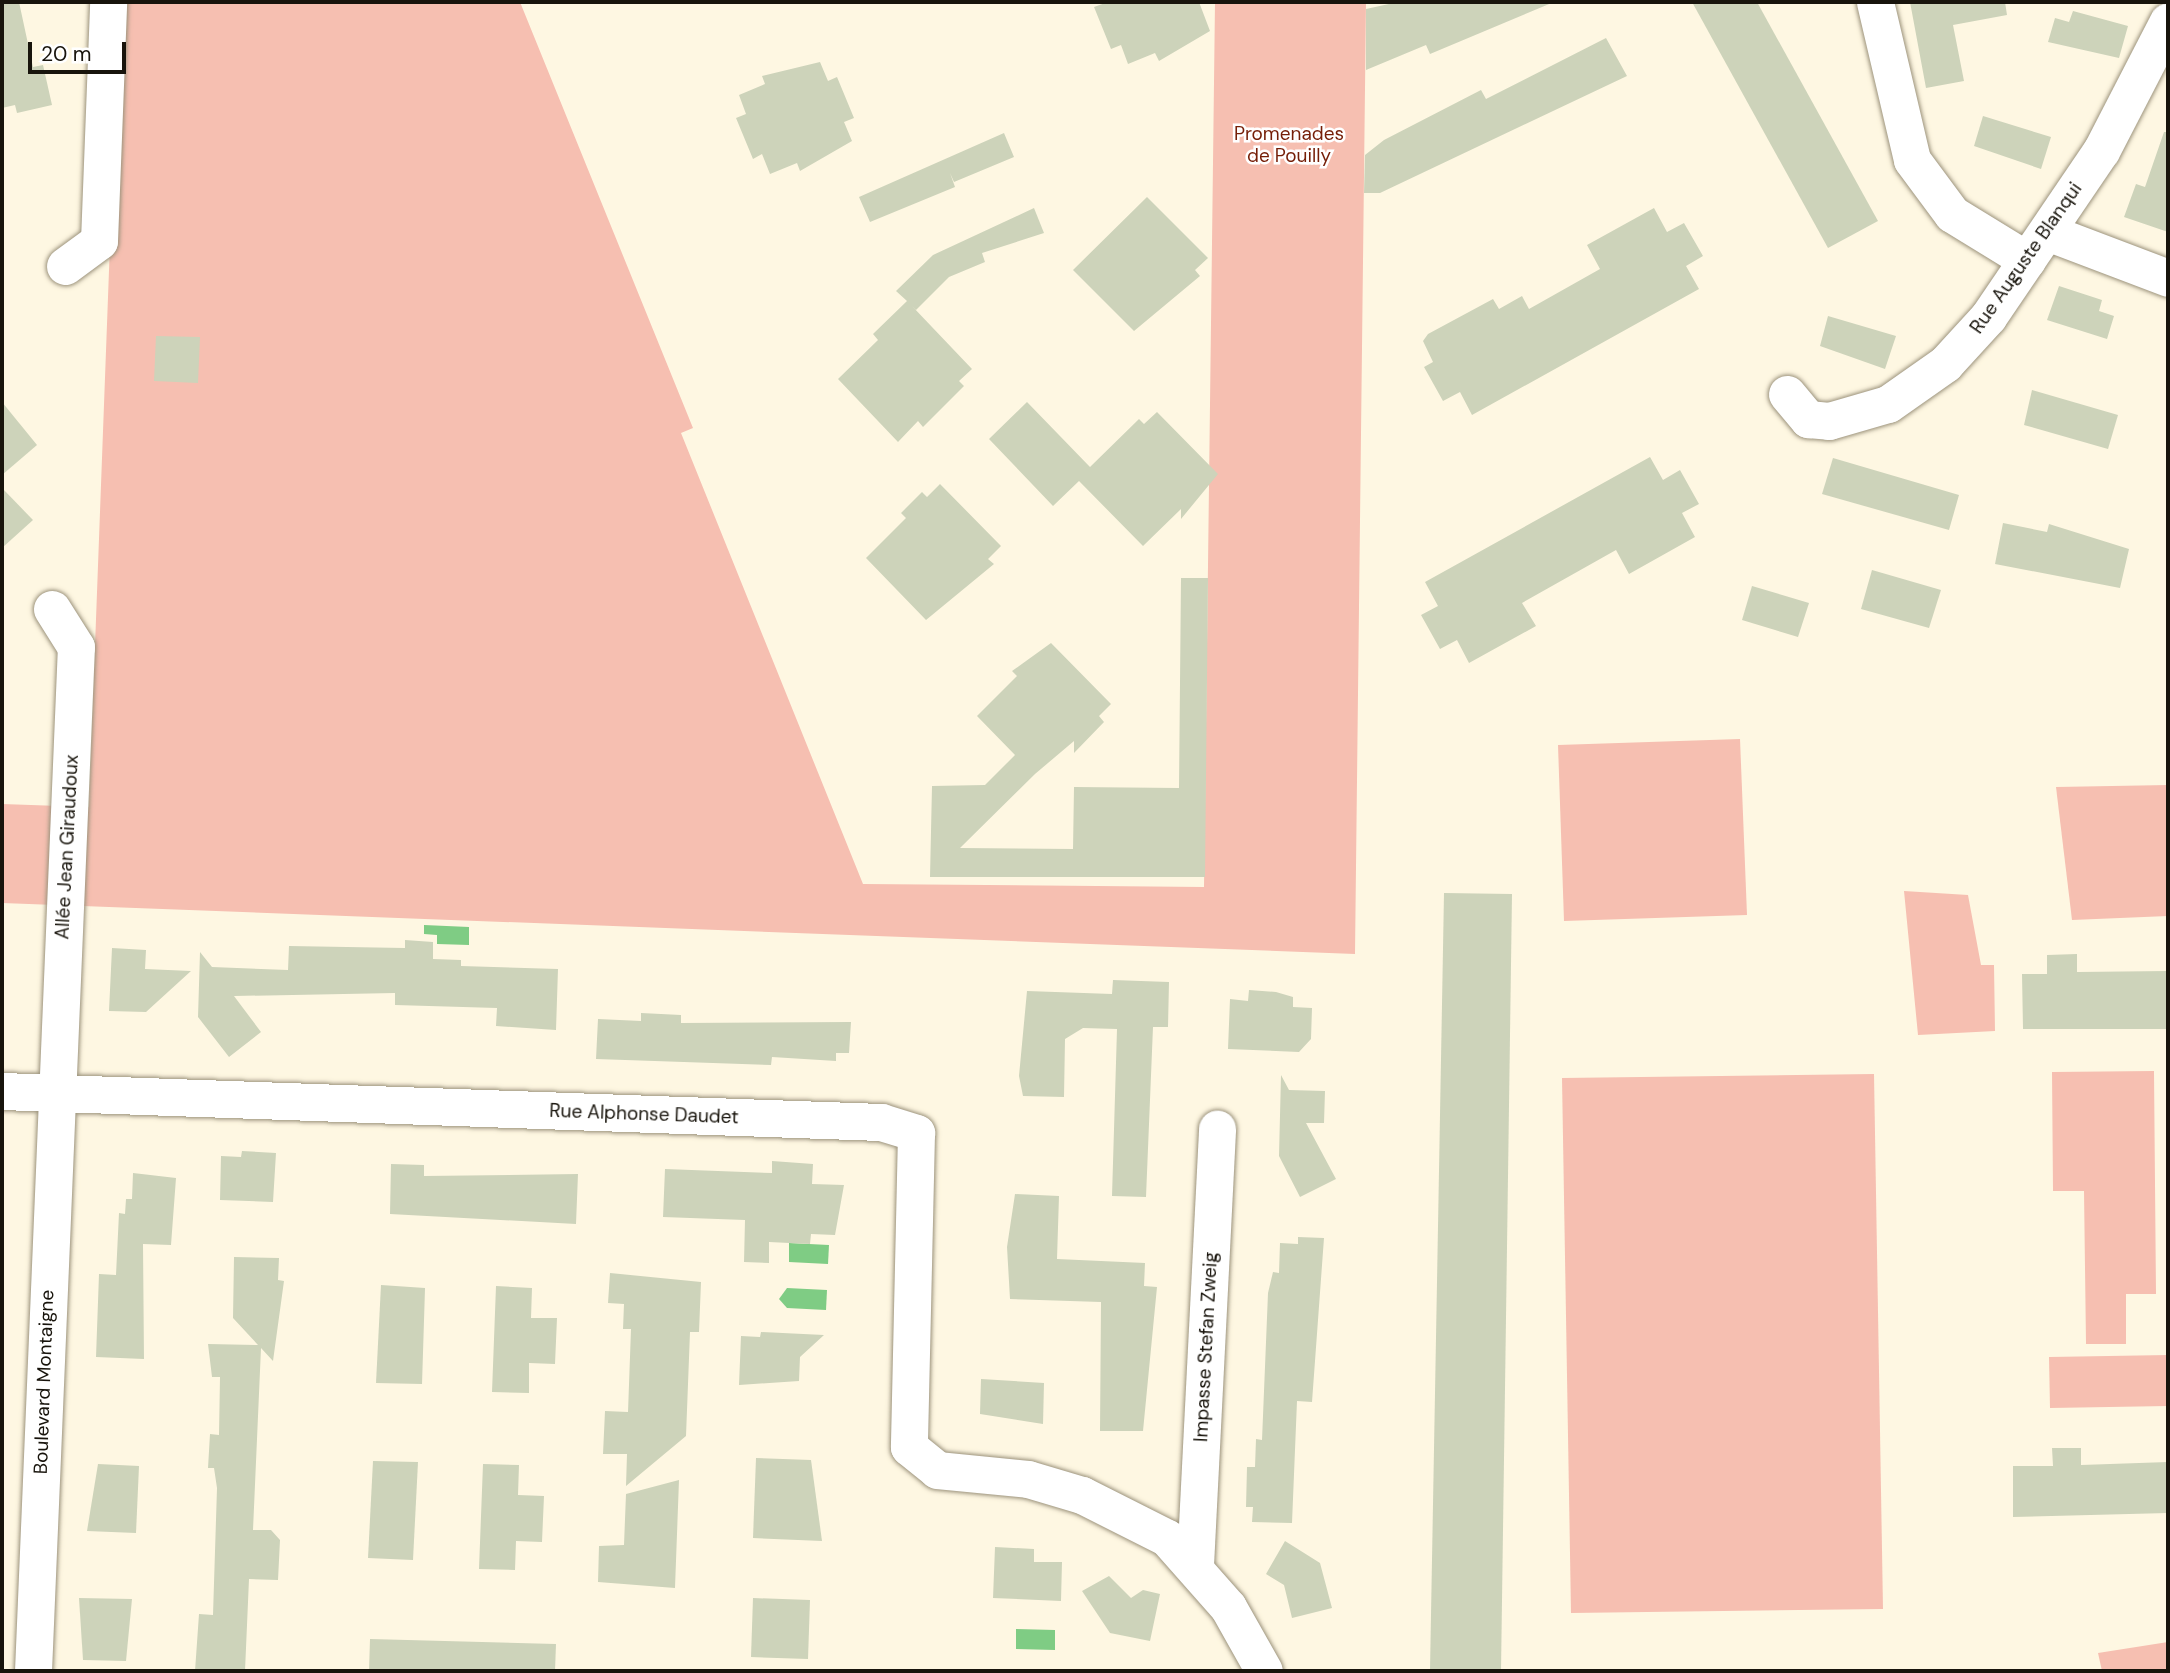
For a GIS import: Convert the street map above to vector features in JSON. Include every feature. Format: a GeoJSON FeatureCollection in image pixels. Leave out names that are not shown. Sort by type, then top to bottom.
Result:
{"type":"FeatureCollection","features":[{"type":"Feature","properties":{"kind":"street"},"geometry":{"type":"LineString","coordinates":[[65,266],[99,241],[108,2]]}},
{"type":"Feature","properties":{"kind":"street"},"geometry":{"type":"LineString","coordinates":[[1875,2],[1912,160],[1952,214],[2037,246],[2168,278]]}},
{"type":"Feature","properties":{"kind":"street","name":"Rue Auguste Blanqui"},"geometry":{"type":"LineString","coordinates":[[1787,394],[1794,408],[1818,421],[1888,404],[1967,342],[2037,246],[2134,96],[2168,20]]}},
{"type":"Feature","properties":{"kind":"street","name":"Allée Jean Giraudoux"},"geometry":{"type":"LineString","coordinates":[[52,609],[76,648],[56,1092]]}},
{"type":"Feature","properties":{"kind":"street"},"geometry":{"type":"LineString","coordinates":[[2,1091],[56,1092]]}},
{"type":"Feature","properties":{"kind":"street","name":"Rue Alphonse Daudet"},"geometry":{"type":"LineString","coordinates":[[56,1092],[881,1122],[916,1133],[909,1447],[937,1470],[1028,1479],[1083,1495],[1167,1538],[1195,1565]]}},
{"type":"Feature","properties":{"kind":"street","name":"Boulevard Montaigne"},"geometry":{"type":"LineString","coordinates":[[33,1671],[56,1092]]}},
{"type":"Feature","properties":{"kind":"street","name":"Impasse Stefan Zweig"},"geometry":{"type":"LineString","coordinates":[[1195,1565],[1217,1129]]}},
{"type":"Feature","properties":{"kind":"street"},"geometry":{"type":"LineString","coordinates":[[1195,1565],[1228,1607],[1264,1671]]}},
{"type":"Feature","properties":{"kind":"green space","name":"Promenades de Pouilly"},"geometry":{"type":"Polygon","coordinates":[[[119,2],[520,2],[693,428],[681,433],[863,884],[1204,887],[1215,2],[1366,2],[1355,954],[2,903],[2,804],[89,807],[119,2]]]}},
{"type":"Feature","properties":{"kind":"green space"},"geometry":{"type":"Polygon","coordinates":[[[1740,739],[1747,915],[1564,921],[1558,745],[1740,739]]]}},
{"type":"Feature","properties":{"kind":"green space"},"geometry":{"type":"Polygon","coordinates":[[[2168,785],[2168,916],[2072,920],[2056,787],[2168,785]]]}},
{"type":"Feature","properties":{"kind":"green space"},"geometry":{"type":"Polygon","coordinates":[[[1904,891],[1968,895],[1981,965],[1994,965],[1995,1031],[1918,1035],[1904,891]]]}},
{"type":"Feature","properties":{"kind":"green space"},"geometry":{"type":"Polygon","coordinates":[[[2154,1071],[2156,1294],[2126,1294],[2126,1344],[2086,1344],[2084,1191],[2053,1191],[2052,1072],[2154,1071]]]}},
{"type":"Feature","properties":{"kind":"green space"},"geometry":{"type":"Polygon","coordinates":[[[1874,1074],[1883,1609],[1571,1613],[1562,1078],[1874,1074]]]}},
{"type":"Feature","properties":{"kind":"green space"},"geometry":{"type":"Polygon","coordinates":[[[2168,1355],[2168,1406],[2050,1408],[2049,1357],[2168,1355]]]}},
{"type":"Feature","properties":{"kind":"green space"},"geometry":{"type":"Polygon","coordinates":[[[2168,1642],[2168,1671],[2102,1671],[2098,1653],[2168,1642]]]}},
{"type":"Feature","properties":{"kind":"shaded area"},"geometry":{"type":"Polygon","coordinates":[[[424,925],[469,927],[469,945],[437,944],[437,935],[424,934],[424,925]]]}},
{"type":"Feature","properties":{"kind":"shaded area"},"geometry":{"type":"Polygon","coordinates":[[[789,1243],[829,1245],[828,1264],[789,1262],[789,1243]]]}},
{"type":"Feature","properties":{"kind":"shaded area"},"geometry":{"type":"Polygon","coordinates":[[[787,1288],[827,1290],[826,1310],[787,1308],[779,1299],[787,1288]]]}},
{"type":"Feature","properties":{"kind":"shaded area"},"geometry":{"type":"Polygon","coordinates":[[[1016,1629],[1055,1630],[1055,1650],[1016,1649],[1016,1629]]]}},
{"type":"Feature","properties":{"kind":"building"},"geometry":{"type":"Polygon","coordinates":[[[2,2],[19,2],[33,67],[43,65],[52,105],[17,113],[15,105],[2,108],[2,2]]]}},
{"type":"Feature","properties":{"kind":"building"},"geometry":{"type":"Polygon","coordinates":[[[1108,2],[1199,2],[1210,31],[1159,61],[1155,53],[1128,64],[1121,45],[1111,49],[1094,7],[1108,2]]]}},
{"type":"Feature","properties":{"kind":"building"},"geometry":{"type":"Polygon","coordinates":[[[1398,2],[1554,2],[1430,54],[1426,45],[1366,70],[1366,9],[1398,2]]]}},
{"type":"Feature","properties":{"kind":"building"},"geometry":{"type":"Polygon","coordinates":[[[1692,2],[1757,2],[1878,221],[1828,248],[1692,2]]]}},
{"type":"Feature","properties":{"kind":"building"},"geometry":{"type":"Polygon","coordinates":[[[1910,2],[2005,2],[2007,15],[1953,25],[1964,81],[1926,88],[1910,2]]]}},
{"type":"Feature","properties":{"kind":"building"},"geometry":{"type":"Polygon","coordinates":[[[2073,11],[2128,26],[2119,58],[2048,42],[2055,18],[2069,22],[2073,11]]]}},
{"type":"Feature","properties":{"kind":"building"},"geometry":{"type":"Polygon","coordinates":[[[1606,38],[1627,76],[1380,193],[1364,193],[1365,155],[1384,140],[1481,90],[1486,99],[1606,38]]]}},
{"type":"Feature","properties":{"kind":"building"},"geometry":{"type":"Polygon","coordinates":[[[820,62],[828,81],[837,77],[854,118],[844,122],[852,141],[800,171],[797,163],[770,174],[762,154],[753,159],[736,118],[746,114],[739,95],[765,84],[762,76],[820,62]]]}},
{"type":"Feature","properties":{"kind":"building"},"geometry":{"type":"Polygon","coordinates":[[[1983,116],[2051,137],[2041,169],[1974,146],[1983,116]]]}},
{"type":"Feature","properties":{"kind":"building"},"geometry":{"type":"Polygon","coordinates":[[[2164,132],[2168,132],[2168,232],[2124,217],[2136,184],[2145,187],[2164,132]]]}},
{"type":"Feature","properties":{"kind":"building"},"geometry":{"type":"Polygon","coordinates":[[[1004,133],[1014,157],[954,182],[950,173],[955,187],[870,222],[859,197],[1004,133]]]}},
{"type":"Feature","properties":{"kind":"building"},"geometry":{"type":"Polygon","coordinates":[[[1147,197],[1208,258],[1195,270],[1200,276],[1134,331],[1073,270],[1147,197]]]}},
{"type":"Feature","properties":{"kind":"building"},"geometry":{"type":"Polygon","coordinates":[[[1034,208],[1044,233],[982,253],[985,262],[949,277],[916,310],[912,306],[972,369],[959,381],[964,386],[923,427],[918,421],[898,442],[838,379],[878,340],[873,334],[907,301],[896,291],[933,255],[1034,208]]]}},
{"type":"Feature","properties":{"kind":"building"},"geometry":{"type":"Polygon","coordinates":[[[1654,208],[1667,232],[1684,223],[1703,256],[1686,266],[1699,289],[1472,415],[1460,392],[1443,401],[1424,367],[1433,362],[1423,341],[1428,334],[1493,299],[1499,309],[1522,296],[1529,309],[1600,269],[1587,245],[1654,208]]]}},
{"type":"Feature","properties":{"kind":"building"},"geometry":{"type":"Polygon","coordinates":[[[2059,286],[2102,300],[2099,311],[2114,316],[2107,339],[2047,320],[2059,286]]]}},
{"type":"Feature","properties":{"kind":"building"},"geometry":{"type":"Polygon","coordinates":[[[1828,316],[1896,336],[1885,369],[1820,346],[1828,316]]]}},
{"type":"Feature","properties":{"kind":"building"},"geometry":{"type":"Polygon","coordinates":[[[156,336],[200,337],[198,383],[154,381],[156,336]]]}},
{"type":"Feature","properties":{"kind":"building"},"geometry":{"type":"Polygon","coordinates":[[[2032,390],[2118,415],[2108,449],[2024,425],[2032,390]]]}},
{"type":"Feature","properties":{"kind":"building"},"geometry":{"type":"Polygon","coordinates":[[[2,402],[37,445],[2,475],[2,402]]]}},
{"type":"Feature","properties":{"kind":"building"},"geometry":{"type":"Polygon","coordinates":[[[1027,402],[1090,467],[1139,419],[1144,424],[1157,412],[1218,474],[1181,519],[1181,509],[1143,546],[1079,481],[1053,506],[989,439],[1027,402]]]}},
{"type":"Feature","properties":{"kind":"building"},"geometry":{"type":"Polygon","coordinates":[[[1650,457],[1663,480],[1680,470],[1699,504],[1682,513],[1695,537],[1629,574],[1616,550],[1522,603],[1536,626],[1469,663],[1457,640],[1440,649],[1421,615],[1438,606],[1425,582],[1650,457]]]}},
{"type":"Feature","properties":{"kind":"building"},"geometry":{"type":"Polygon","coordinates":[[[1833,458],[1959,495],[1949,530],[1822,494],[1833,458]]]}},
{"type":"Feature","properties":{"kind":"building"},"geometry":{"type":"Polygon","coordinates":[[[940,484],[1001,546],[988,559],[994,564],[926,620],[866,558],[906,518],[901,513],[922,492],[927,497],[940,484]]]}},
{"type":"Feature","properties":{"kind":"building"},"geometry":{"type":"Polygon","coordinates":[[[2,488],[33,520],[2,548],[2,488]]]}},
{"type":"Feature","properties":{"kind":"building"},"geometry":{"type":"Polygon","coordinates":[[[2003,523],[2047,532],[2049,524],[2129,549],[2120,588],[1995,564],[2003,523]]]}},
{"type":"Feature","properties":{"kind":"building"},"geometry":{"type":"Polygon","coordinates":[[[1872,570],[1941,590],[1929,628],[1861,609],[1872,570]]]}},
{"type":"Feature","properties":{"kind":"building"},"geometry":{"type":"Polygon","coordinates":[[[1181,578],[1208,578],[1205,877],[930,877],[932,786],[985,785],[1015,755],[977,716],[1017,676],[1012,671],[1051,643],[1111,704],[1099,716],[1104,722],[1074,753],[1074,741],[1035,774],[960,848],[1073,849],[1074,787],[1179,788],[1181,578]]]}},
{"type":"Feature","properties":{"kind":"building"},"geometry":{"type":"Polygon","coordinates":[[[1752,586],[1809,603],[1798,637],[1742,620],[1752,586]]]}},
{"type":"Feature","properties":{"kind":"building"},"geometry":{"type":"Polygon","coordinates":[[[1444,893],[1512,894],[1501,1671],[1430,1671],[1444,893]]]}},
{"type":"Feature","properties":{"kind":"building"},"geometry":{"type":"Polygon","coordinates":[[[405,940],[433,942],[433,959],[461,960],[461,966],[558,969],[556,1030],[496,1026],[497,1008],[395,1005],[395,993],[234,996],[261,1032],[229,1057],[198,1017],[200,952],[212,967],[288,970],[289,946],[405,948],[405,940]]]}},
{"type":"Feature","properties":{"kind":"building"},"geometry":{"type":"Polygon","coordinates":[[[112,948],[146,950],[145,969],[191,971],[146,1012],[109,1011],[112,948]]]}},
{"type":"Feature","properties":{"kind":"building"},"geometry":{"type":"Polygon","coordinates":[[[2077,954],[2077,972],[2168,971],[2168,1029],[2023,1029],[2022,974],[2047,974],[2047,955],[2077,954]]]}},
{"type":"Feature","properties":{"kind":"building"},"geometry":{"type":"Polygon","coordinates":[[[1113,980],[1169,982],[1168,1027],[1153,1027],[1146,1197],[1112,1196],[1117,1029],[1083,1028],[1065,1039],[1064,1097],[1023,1096],[1019,1076],[1027,991],[1112,994],[1113,980]]]}},
{"type":"Feature","properties":{"kind":"building"},"geometry":{"type":"Polygon","coordinates":[[[1249,990],[1276,992],[1293,997],[1293,1007],[1312,1008],[1311,1039],[1299,1052],[1228,1049],[1230,999],[1248,1001],[1249,990]]]}},
{"type":"Feature","properties":{"kind":"building"},"geometry":{"type":"Polygon","coordinates":[[[641,1013],[681,1015],[681,1023],[851,1022],[849,1053],[836,1053],[836,1061],[772,1057],[771,1065],[596,1059],[598,1019],[641,1021],[641,1013]]]}},
{"type":"Feature","properties":{"kind":"building"},"geometry":{"type":"Polygon","coordinates":[[[1281,1075],[1289,1090],[1325,1091],[1324,1123],[1306,1123],[1336,1179],[1300,1197],[1279,1156],[1281,1075]]]}},
{"type":"Feature","properties":{"kind":"building"},"geometry":{"type":"Polygon","coordinates":[[[242,1151],[276,1153],[273,1202],[220,1200],[221,1156],[241,1157],[242,1151]]]}},
{"type":"Feature","properties":{"kind":"building"},"geometry":{"type":"Polygon","coordinates":[[[772,1161],[813,1164],[812,1184],[844,1185],[835,1235],[811,1234],[810,1244],[769,1242],[769,1263],[744,1262],[745,1220],[663,1217],[665,1169],[772,1173],[772,1161]]]}},
{"type":"Feature","properties":{"kind":"building"},"geometry":{"type":"Polygon","coordinates":[[[391,1164],[424,1165],[424,1176],[578,1174],[576,1224],[390,1214],[391,1164]]]}},
{"type":"Feature","properties":{"kind":"building"},"geometry":{"type":"Polygon","coordinates":[[[133,1173],[176,1178],[171,1245],[143,1244],[144,1359],[96,1357],[99,1274],[116,1275],[119,1213],[125,1214],[126,1199],[132,1199],[133,1173]]]}},
{"type":"Feature","properties":{"kind":"building"},"geometry":{"type":"Polygon","coordinates":[[[1015,1194],[1059,1196],[1057,1259],[1145,1263],[1144,1286],[1157,1287],[1143,1431],[1100,1431],[1101,1302],[1010,1299],[1007,1247],[1015,1194]]]}},
{"type":"Feature","properties":{"kind":"building"},"geometry":{"type":"Polygon","coordinates":[[[1298,1237],[1324,1238],[1312,1402],[1297,1401],[1292,1523],[1252,1522],[1253,1507],[1246,1507],[1247,1467],[1255,1467],[1256,1439],[1262,1440],[1268,1293],[1273,1272],[1279,1273],[1280,1243],[1298,1244],[1298,1237]]]}},
{"type":"Feature","properties":{"kind":"building"},"geometry":{"type":"Polygon","coordinates":[[[234,1257],[279,1258],[278,1280],[284,1281],[273,1361],[261,1348],[253,1530],[271,1530],[280,1540],[278,1580],[249,1579],[245,1671],[195,1671],[199,1614],[213,1615],[217,1488],[214,1468],[208,1468],[210,1434],[219,1435],[220,1377],[212,1377],[208,1344],[258,1345],[233,1318],[234,1257]]]}},
{"type":"Feature","properties":{"kind":"building"},"geometry":{"type":"Polygon","coordinates":[[[610,1273],[701,1282],[699,1332],[690,1332],[686,1436],[626,1486],[627,1454],[603,1454],[605,1411],[628,1412],[631,1329],[623,1329],[624,1304],[608,1303],[610,1273]]]}},
{"type":"Feature","properties":{"kind":"building"},"geometry":{"type":"Polygon","coordinates":[[[381,1285],[425,1288],[422,1384],[376,1383],[381,1285]]]}},
{"type":"Feature","properties":{"kind":"building"},"geometry":{"type":"Polygon","coordinates":[[[496,1286],[532,1288],[531,1318],[557,1318],[555,1364],[529,1363],[529,1393],[492,1392],[496,1286]]]}},
{"type":"Feature","properties":{"kind":"building"},"geometry":{"type":"Polygon","coordinates":[[[761,1332],[824,1335],[800,1357],[799,1381],[739,1385],[741,1336],[760,1337],[761,1332]]]}},
{"type":"Feature","properties":{"kind":"building"},"geometry":{"type":"Polygon","coordinates":[[[981,1379],[1044,1383],[1043,1424],[980,1414],[981,1379]]]}},
{"type":"Feature","properties":{"kind":"building"},"geometry":{"type":"Polygon","coordinates":[[[2052,1448],[2081,1448],[2081,1465],[2168,1462],[2168,1513],[2013,1517],[2013,1466],[2053,1466],[2052,1448]]]}},
{"type":"Feature","properties":{"kind":"building"},"geometry":{"type":"Polygon","coordinates":[[[756,1458],[811,1460],[822,1541],[753,1538],[756,1458]]]}},
{"type":"Feature","properties":{"kind":"building"},"geometry":{"type":"Polygon","coordinates":[[[373,1461],[418,1462],[413,1560],[368,1558],[373,1461]]]}},
{"type":"Feature","properties":{"kind":"building"},"geometry":{"type":"Polygon","coordinates":[[[98,1464],[139,1466],[136,1533],[87,1531],[98,1464]]]}},
{"type":"Feature","properties":{"kind":"building"},"geometry":{"type":"Polygon","coordinates":[[[483,1464],[519,1465],[518,1495],[544,1496],[542,1542],[516,1541],[515,1570],[479,1569],[483,1464]]]}},
{"type":"Feature","properties":{"kind":"building"},"geometry":{"type":"Polygon","coordinates":[[[679,1480],[675,1588],[598,1582],[599,1546],[624,1545],[626,1494],[679,1480]]]}},
{"type":"Feature","properties":{"kind":"building"},"geometry":{"type":"Polygon","coordinates":[[[1285,1541],[1320,1563],[1332,1608],[1292,1618],[1284,1585],[1266,1574],[1285,1541]]]}},
{"type":"Feature","properties":{"kind":"building"},"geometry":{"type":"Polygon","coordinates":[[[995,1547],[1034,1549],[1034,1562],[1062,1562],[1061,1601],[993,1598],[995,1547]]]}},
{"type":"Feature","properties":{"kind":"building"},"geometry":{"type":"Polygon","coordinates":[[[1109,1576],[1131,1598],[1143,1590],[1160,1594],[1150,1641],[1110,1633],[1082,1591],[1109,1576]]]}},
{"type":"Feature","properties":{"kind":"building"},"geometry":{"type":"Polygon","coordinates":[[[79,1598],[132,1599],[126,1661],[83,1660],[79,1598]]]}},
{"type":"Feature","properties":{"kind":"building"},"geometry":{"type":"Polygon","coordinates":[[[753,1598],[810,1600],[808,1659],[751,1657],[753,1598]]]}},
{"type":"Feature","properties":{"kind":"building"},"geometry":{"type":"Polygon","coordinates":[[[370,1639],[556,1644],[555,1671],[369,1671],[370,1639]]]}}]}
